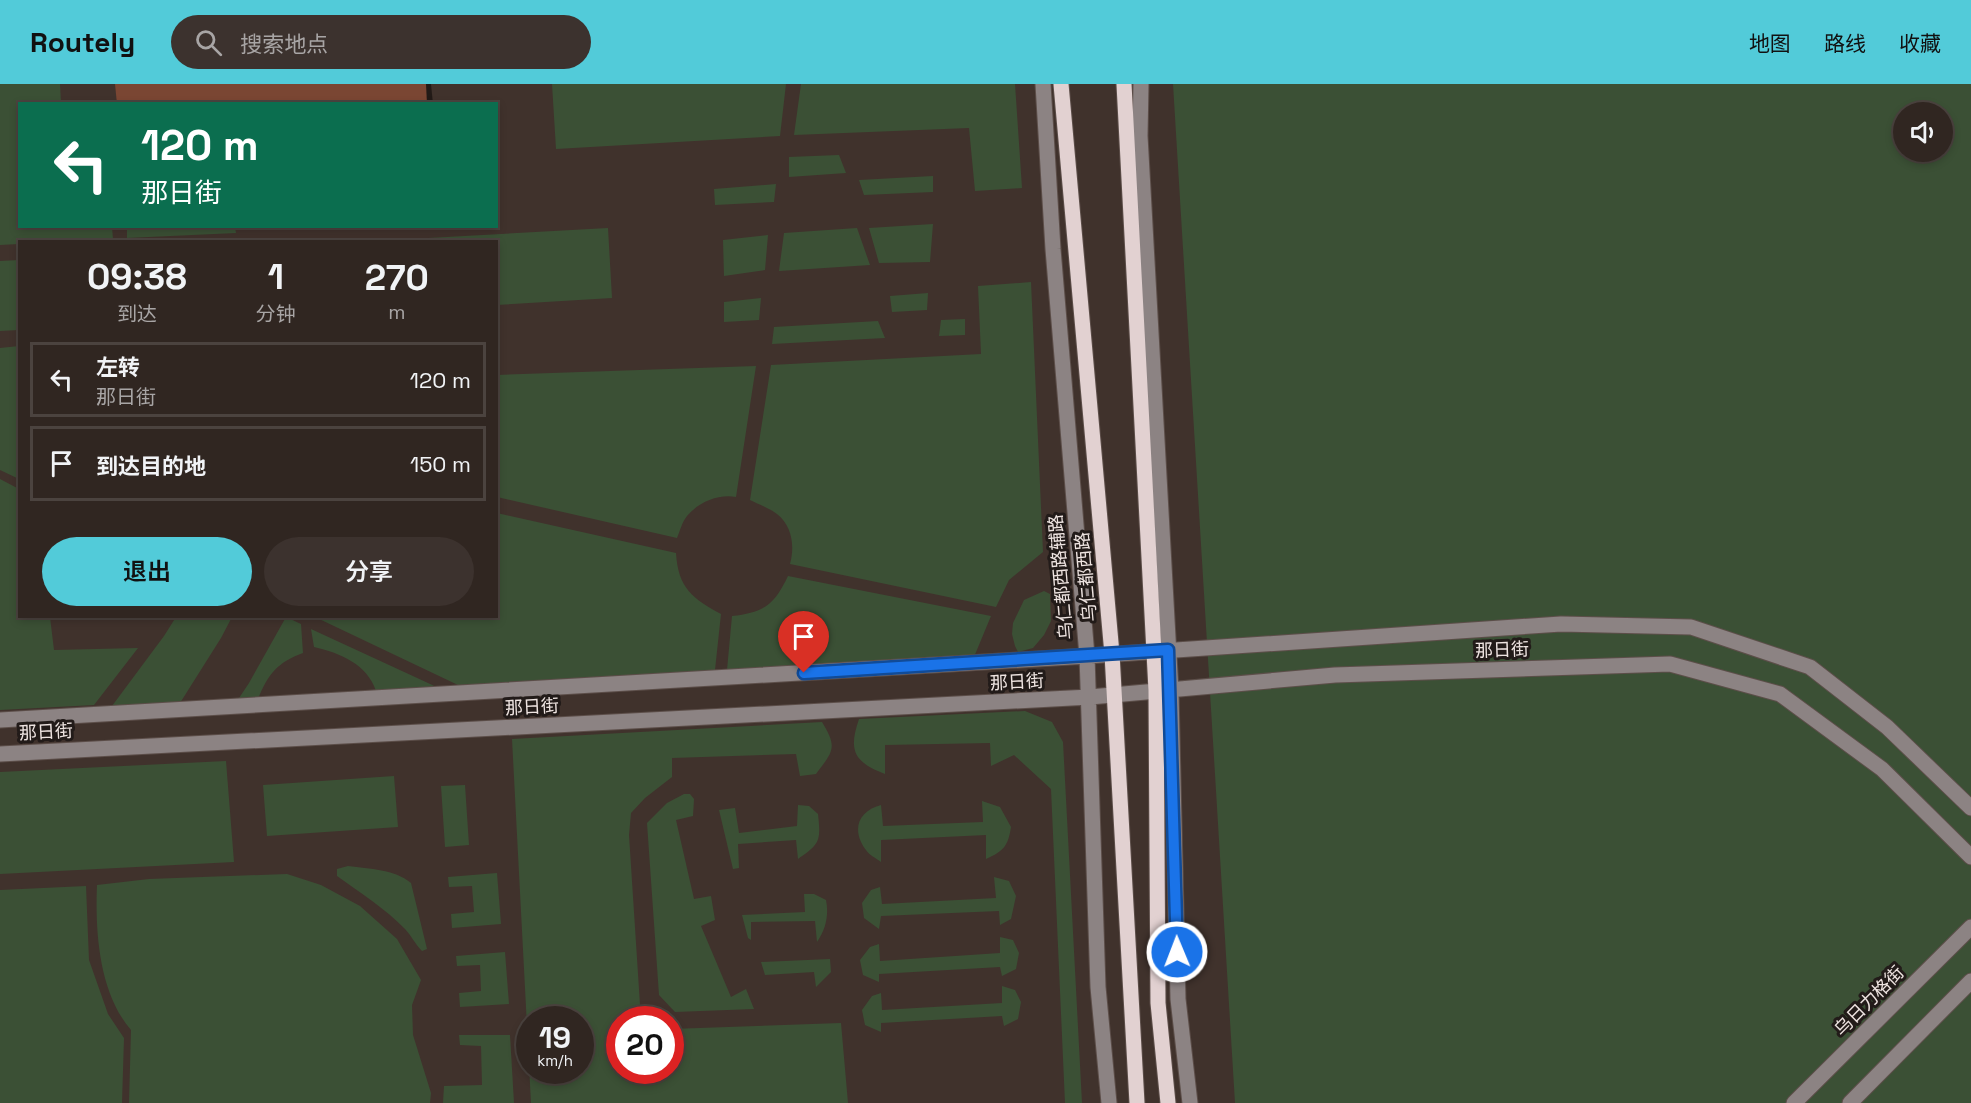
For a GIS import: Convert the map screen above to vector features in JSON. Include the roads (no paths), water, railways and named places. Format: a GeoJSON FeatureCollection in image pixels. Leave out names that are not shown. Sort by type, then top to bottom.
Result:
{"type":"FeatureCollection","features":[{"type":"Feature","properties":{"kind":"main road","name":"乌仁都西路"},"geometry":{"type":"LineString","coordinates":[[1062,84],[1112,654],[1137,1103]]}},
{"type":"Feature","properties":{"kind":"main road"},"geometry":{"type":"LineString","coordinates":[[1124,84],[1163,691],[1158,1003],[1168,1103]]}},
{"type":"Feature","properties":{"kind":"street","name":"乌仁都西路辅路"},"geometry":{"type":"LineString","coordinates":[[1042,84],[1053,249],[1090,698],[1098,987],[1109,1103]]}},
{"type":"Feature","properties":{"kind":"street"},"geometry":{"type":"LineString","coordinates":[[1141,84],[1140,136],[1161,651]]}},
{"type":"Feature","properties":{"kind":"street","name":"那日街"},"geometry":{"type":"LineString","coordinates":[[0,720],[1087,656],[1561,624],[1691,627],[1810,667],[1887,727],[1971,808]]}},
{"type":"Feature","properties":{"kind":"street","name":"那日街"},"geometry":{"type":"LineString","coordinates":[[0,754],[1090,698],[1335,675],[1670,664],[1780,694],[1882,769],[1971,857]]}},
{"type":"Feature","properties":{"kind":"street"},"geometry":{"type":"LineString","coordinates":[[1163,691],[1178,999],[1190,1103]]}},
{"type":"Feature","properties":{"kind":"street","name":"乌日力格街"},"geometry":{"type":"LineString","coordinates":[[1794,1103],[1971,927]]}},
{"type":"Feature","properties":{"kind":"street"},"geometry":{"type":"LineString","coordinates":[[1851,1103],[1971,981]]}}]}
